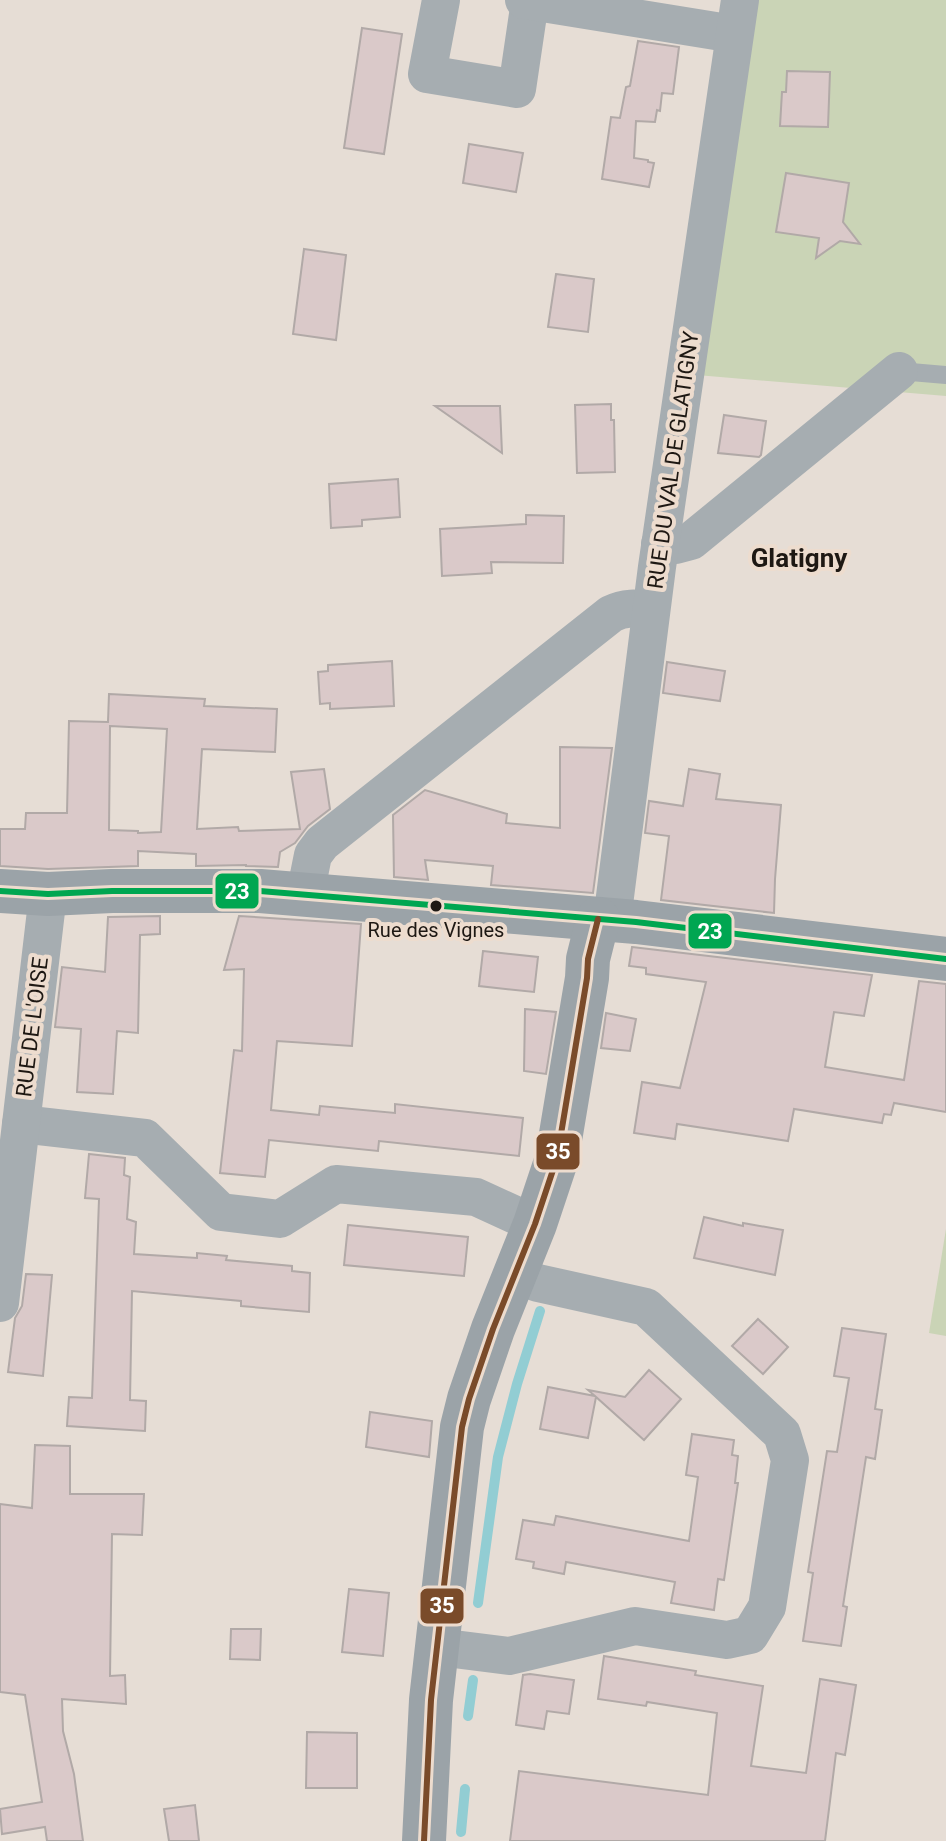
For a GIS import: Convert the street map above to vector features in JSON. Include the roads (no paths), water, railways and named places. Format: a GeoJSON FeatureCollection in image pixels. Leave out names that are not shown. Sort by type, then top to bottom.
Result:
{"type":"FeatureCollection","features":[{"type":"Feature","properties":{"kind":"street"},"geometry":{"type":"LineString","coordinates":[[441,0],[427,74],[517,89],[527,0],[737,17]]}},
{"type":"Feature","properties":{"kind":"street","name":"RUE DU VAL DE GLATIGNY"},"geometry":{"type":"LineString","coordinates":[[605,920],[737,17]]}},
{"type":"Feature","properties":{"kind":"street"},"geometry":{"type":"LineString","coordinates":[[660,544],[676,545],[691,541],[924,373]]}},
{"type":"Feature","properties":{"kind":"street"},"geometry":{"type":"LineString","coordinates":[[305,895],[313,855],[322,843],[611,614],[630,608],[651,610]]}},
{"type":"Feature","properties":{"kind":"street"},"geometry":{"type":"LineString","coordinates":[[0,891],[48,894],[260,891],[605,920],[946,959]]}},
{"type":"Feature","properties":{"kind":"street","name":"RUE DE L'OISE"},"geometry":{"type":"LineString","coordinates":[[1,1278],[48,894]]}},
{"type":"Feature","properties":{"kind":"street"},"geometry":{"type":"LineString","coordinates":[[424,1841],[430,1713],[462,1427],[469,1399],[557,1158],[588,959],[605,920]]}},
{"type":"Feature","properties":{"kind":"street"},"geometry":{"type":"LineString","coordinates":[[21,1124],[145,1138],[221,1212],[280,1219],[336,1184],[476,1197],[535,1224]]}},
{"type":"Feature","properties":{"kind":"street"},"geometry":{"type":"LineString","coordinates":[[438,1647],[509,1656],[635,1626],[727,1640],[750,1635],[767,1607],[790,1460],[782,1434],[646,1307],[514,1275]]}},
{"type":"Feature","properties":{"kind":"lane"},"geometry":{"type":"LineString","coordinates":[[924,373],[946,359]]}},
{"type":"Feature","properties":{"kind":"waterway"},"geometry":{"type":"LineString","coordinates":[[478,1603],[498,1457],[540,1311]]}},
{"type":"Feature","properties":{"kind":"waterway"},"geometry":{"type":"LineString","coordinates":[[468,1716],[473,1680]]}},
{"type":"Feature","properties":{"kind":"waterway"},"geometry":{"type":"LineString","coordinates":[[461,1832],[465,1789]]}},
{"type":"Feature","properties":{"kind":"place","name":"Rue des Vignes"},"geometry":{"type":"Point","coordinates":[436,906]}},
{"type":"Feature","properties":{"kind":"district","name":"Glatigny"},"geometry":{"type":"Point","coordinates":[799,558]}}]}
